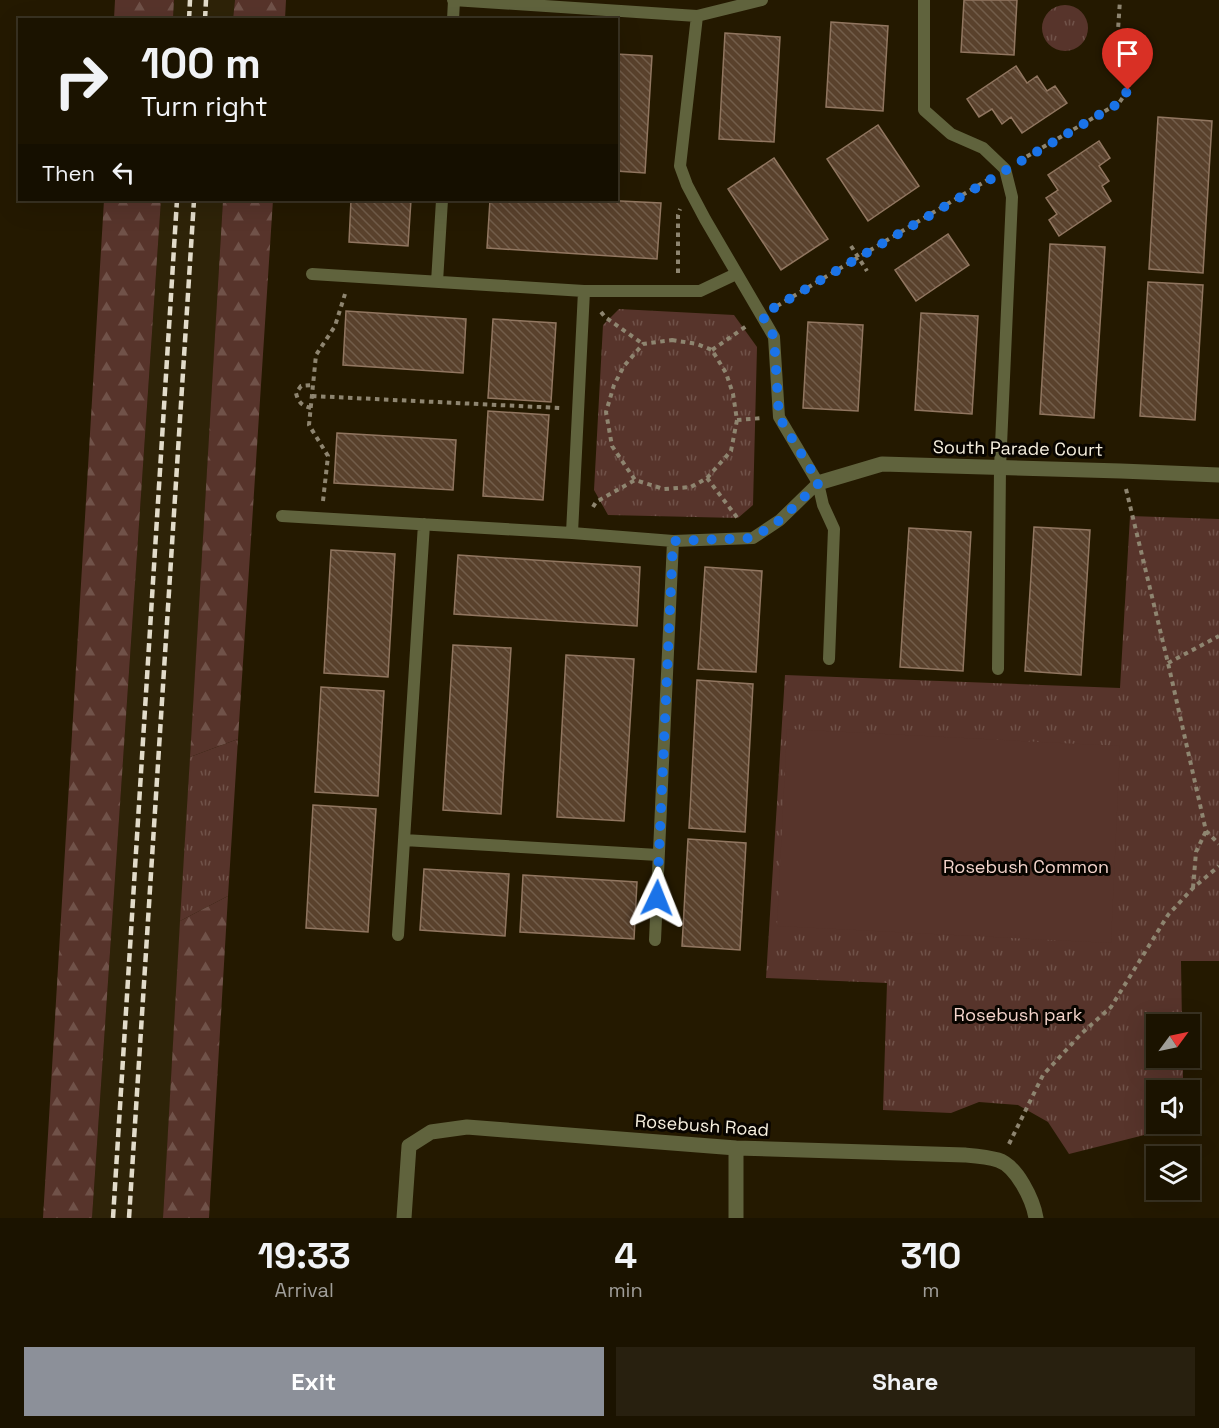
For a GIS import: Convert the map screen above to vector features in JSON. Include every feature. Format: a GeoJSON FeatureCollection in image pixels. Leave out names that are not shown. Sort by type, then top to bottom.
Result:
{"type":"FeatureCollection","features":[{"type":"Feature","properties":{"kind":"street","name":"South Parade Court"},"geometry":{"type":"LineString","coordinates":[[819,483],[882,464],[1219,476]]}},
{"type":"Feature","properties":{"kind":"street","name":"Rosebush Road"},"geometry":{"type":"LineString","coordinates":[[404,1218],[408,1146],[431,1132],[467,1127],[736,1148],[965,1155],[1000,1161]]}},
{"type":"Feature","properties":{"kind":"street"},"geometry":{"type":"LineString","coordinates":[[736,1148],[736,1218]]}},
{"type":"Feature","properties":{"kind":"street"},"geometry":{"type":"LineString","coordinates":[[1000,1161],[1019,1178],[1034,1208],[1036,1218]]}},
{"type":"Feature","properties":{"kind":"lane"},"geometry":{"type":"LineString","coordinates":[[453,18],[453,0],[697,15],[762,0]]}},
{"type":"Feature","properties":{"kind":"lane"},"geometry":{"type":"LineString","coordinates":[[924,0],[924,110],[951,134],[983,148],[1005,169],[1012,197],[1000,468],[998,669]]}},
{"type":"Feature","properties":{"kind":"lane"},"geometry":{"type":"LineString","coordinates":[[697,15],[680,166],[687,185],[774,337],[779,417],[819,483],[823,505],[834,529],[829,659]]}},
{"type":"Feature","properties":{"kind":"lane"},"geometry":{"type":"LineString","coordinates":[[436,282],[442,201]]}},
{"type":"Feature","properties":{"kind":"lane"},"geometry":{"type":"LineString","coordinates":[[312,274],[584,291],[700,291],[736,274]]}},
{"type":"Feature","properties":{"kind":"lane"},"geometry":{"type":"LineString","coordinates":[[572,533],[584,291]]}},
{"type":"Feature","properties":{"kind":"lane"},"geometry":{"type":"LineString","coordinates":[[282,516],[673,541],[753,538],[780,520],[819,483]]}},
{"type":"Feature","properties":{"kind":"lane"},"geometry":{"type":"LineString","coordinates":[[398,935],[424,524]]}},
{"type":"Feature","properties":{"kind":"lane"},"geometry":{"type":"LineString","coordinates":[[655,940],[673,541]]}},
{"type":"Feature","properties":{"kind":"lane"},"geometry":{"type":"LineString","coordinates":[[404,840],[658,855]]}},
{"type":"Feature","properties":{"kind":"path"},"geometry":{"type":"LineString","coordinates":[[712,350],[762,315],[1119,103],[1128,90],[1132,62],[1126,42],[1118,30],[1120,0]]}},
{"type":"Feature","properties":{"kind":"path"},"geometry":{"type":"LineString","coordinates":[[678,291],[678,215],[687,185]]}},
{"type":"Feature","properties":{"kind":"path"},"geometry":{"type":"LineString","coordinates":[[851,246],[867,271]]}},
{"type":"Feature","properties":{"kind":"path"},"geometry":{"type":"LineString","coordinates":[[322,519],[328,456],[309,425],[316,355],[335,326],[351,276]]}},
{"type":"Feature","properties":{"kind":"path"},"geometry":{"type":"LineString","coordinates":[[584,291],[605,317],[643,344]]}},
{"type":"Feature","properties":{"kind":"path"},"geometry":{"type":"LineString","coordinates":[[672,340],[697,344],[712,350],[726,374],[733,394],[737,420],[730,451],[707,477],[691,488],[664,489],[635,480],[612,446],[606,412],[614,385],[624,366],[643,344],[672,340]]}},
{"type":"Feature","properties":{"kind":"path"},"geometry":{"type":"LineString","coordinates":[[311,408],[297,400],[296,393],[301,386],[313,385]]}},
{"type":"Feature","properties":{"kind":"path"},"geometry":{"type":"LineString","coordinates":[[312,396],[606,412]]}},
{"type":"Feature","properties":{"kind":"path"},"geometry":{"type":"LineString","coordinates":[[1121,471],[1206,831],[1219,844]]}},
{"type":"Feature","properties":{"kind":"path"},"geometry":{"type":"LineString","coordinates":[[707,477],[753,538]]}},
{"type":"Feature","properties":{"kind":"path"},"geometry":{"type":"LineString","coordinates":[[572,533],[596,502],[635,480]]}},
{"type":"Feature","properties":{"kind":"path"},"geometry":{"type":"LineString","coordinates":[[1168,663],[1219,636]]}},
{"type":"Feature","properties":{"kind":"path"},"geometry":{"type":"LineString","coordinates":[[1193,888],[1196,852],[1206,831]]}},
{"type":"Feature","properties":{"kind":"path"},"geometry":{"type":"LineString","coordinates":[[1000,1161],[1044,1075],[1081,1034],[1111,1007],[1168,915],[1193,888],[1219,866]]}},
{"type":"Feature","properties":{"kind":"shaded area"},"geometry":{"type":"Polygon","coordinates":[[[174,0],[235,0],[233,18],[173,18],[174,0]]]}},
{"type":"Feature","properties":{"kind":"shaded area"},"geometry":{"type":"Polygon","coordinates":[[[161,201],[223,201],[163,1218],[92,1218],[161,201]]]}},
{"type":"Feature","properties":{"kind":"green space"},"geometry":{"type":"Polygon","coordinates":[[[115,0],[174,0],[173,18],[114,18],[115,0]]]}},
{"type":"Feature","properties":{"kind":"green space"},"geometry":{"type":"Polygon","coordinates":[[[235,0],[286,0],[285,18],[233,18],[235,0]]]}},
{"type":"Feature","properties":{"kind":"green space"},"geometry":{"type":"Polygon","coordinates":[[[1065,5],[1081,12],[1088,28],[1081,44],[1065,51],[1049,44],[1042,28],[1049,12],[1065,5]]]}},
{"type":"Feature","properties":{"kind":"green space"},"geometry":{"type":"Polygon","coordinates":[[[104,201],[161,201],[92,1218],[43,1218],[104,201]]]}},
{"type":"Feature","properties":{"kind":"green space"},"geometry":{"type":"Polygon","coordinates":[[[223,201],[273,201],[238,739],[190,757],[223,201]]]}},
{"type":"Feature","properties":{"kind":"green space"},"geometry":{"type":"Polygon","coordinates":[[[619,309],[734,315],[757,347],[753,505],[738,518],[608,515],[594,490],[603,325],[619,309]]]}},
{"type":"Feature","properties":{"kind":"green space","name":"Rosebush Common"},"geometry":{"type":"Polygon","coordinates":[[[1130,516],[1219,519],[1219,961],[1181,961],[1182,1014],[1146,1014],[1146,1068],[1183,1068],[1183,1080],[1146,1080],[1146,1134],[1148,1134],[1069,1154],[1048,1122],[1018,1105],[979,1102],[951,1113],[883,1110],[887,983],[766,978],[785,675],[1120,688],[1130,516]]]}},
{"type":"Feature","properties":{"kind":"green space"},"geometry":{"type":"Polygon","coordinates":[[[787,729],[1120,746],[1111,943],[777,926],[787,729]]]}},
{"type":"Feature","properties":{"kind":"green space"},"geometry":{"type":"Polygon","coordinates":[[[238,739],[228,896],[180,921],[190,757],[238,739]]]}},
{"type":"Feature","properties":{"kind":"green space"},"geometry":{"type":"Polygon","coordinates":[[[228,896],[209,1218],[163,1218],[180,921],[228,896]]]}},
{"type":"Feature","properties":{"kind":"building"},"geometry":{"type":"Polygon","coordinates":[[[964,0],[1017,0],[1014,55],[961,52],[964,0]]]}},
{"type":"Feature","properties":{"kind":"building"},"geometry":{"type":"Polygon","coordinates":[[[831,22],[888,26],[883,111],[826,107],[831,22]]]}},
{"type":"Feature","properties":{"kind":"building"},"geometry":{"type":"Polygon","coordinates":[[[725,33],[780,37],[774,142],[719,139],[725,33]]]}},
{"type":"Feature","properties":{"kind":"building"},"geometry":{"type":"Polygon","coordinates":[[[618,54],[652,56],[645,173],[618,171],[618,54]]]}},
{"type":"Feature","properties":{"kind":"building"},"geometry":{"type":"Polygon","coordinates":[[[1016,66],[1027,83],[1037,76],[1047,91],[1055,86],[1067,103],[1022,133],[1011,117],[1002,124],[992,109],[979,117],[967,99],[1016,66]]]}},
{"type":"Feature","properties":{"kind":"building"},"geometry":{"type":"Polygon","coordinates":[[[1158,117],[1212,121],[1203,273],[1149,269],[1158,117]]]}},
{"type":"Feature","properties":{"kind":"building"},"geometry":{"type":"Polygon","coordinates":[[[878,125],[919,186],[868,221],[827,159],[878,125]]]}},
{"type":"Feature","properties":{"kind":"building"},"geometry":{"type":"Polygon","coordinates":[[[1099,141],[1110,158],[1099,166],[1109,181],[1102,186],[1111,201],[1059,236],[1049,220],[1057,214],[1046,198],[1058,190],[1048,175],[1099,141]]]}},
{"type":"Feature","properties":{"kind":"building"},"geometry":{"type":"Polygon","coordinates":[[[774,158],[828,239],[781,270],[728,189],[774,158]]]}},
{"type":"Feature","properties":{"kind":"building"},"geometry":{"type":"Polygon","coordinates":[[[351,201],[411,201],[408,246],[349,242],[351,201]]]}},
{"type":"Feature","properties":{"kind":"building"},"geometry":{"type":"Polygon","coordinates":[[[490,201],[661,203],[657,259],[487,248],[490,201]]]}},
{"type":"Feature","properties":{"kind":"building"},"geometry":{"type":"Polygon","coordinates":[[[948,234],[969,265],[916,301],[895,270],[948,234]]]}},
{"type":"Feature","properties":{"kind":"building"},"geometry":{"type":"Polygon","coordinates":[[[1050,244],[1105,247],[1094,418],[1040,414],[1050,244]]]}},
{"type":"Feature","properties":{"kind":"building"},"geometry":{"type":"Polygon","coordinates":[[[1148,282],[1203,285],[1195,420],[1140,416],[1148,282]]]}},
{"type":"Feature","properties":{"kind":"building"},"geometry":{"type":"Polygon","coordinates":[[[346,311],[466,319],[463,373],[343,365],[346,311]]]}},
{"type":"Feature","properties":{"kind":"building"},"geometry":{"type":"Polygon","coordinates":[[[921,313],[978,316],[972,414],[915,410],[921,313]]]}},
{"type":"Feature","properties":{"kind":"building"},"geometry":{"type":"Polygon","coordinates":[[[493,319],[556,323],[551,402],[488,398],[493,319]]]}},
{"type":"Feature","properties":{"kind":"building"},"geometry":{"type":"Polygon","coordinates":[[[808,322],[863,325],[858,411],[803,408],[808,322]]]}},
{"type":"Feature","properties":{"kind":"building"},"geometry":{"type":"Polygon","coordinates":[[[488,411],[549,415],[543,500],[483,496],[488,411]]]}},
{"type":"Feature","properties":{"kind":"building"},"geometry":{"type":"Polygon","coordinates":[[[337,433],[456,440],[453,490],[334,483],[337,433]]]}},
{"type":"Feature","properties":{"kind":"building"},"geometry":{"type":"Polygon","coordinates":[[[1034,527],[1090,530],[1081,675],[1025,671],[1034,527]]]}},
{"type":"Feature","properties":{"kind":"building"},"geometry":{"type":"Polygon","coordinates":[[[909,528],[971,532],[963,671],[900,667],[909,528]]]}},
{"type":"Feature","properties":{"kind":"building"},"geometry":{"type":"Polygon","coordinates":[[[331,550],[395,554],[388,677],[324,673],[331,550]]]}},
{"type":"Feature","properties":{"kind":"building"},"geometry":{"type":"Polygon","coordinates":[[[458,555],[640,567],[637,626],[454,614],[458,555]]]}},
{"type":"Feature","properties":{"kind":"building"},"geometry":{"type":"Polygon","coordinates":[[[705,567],[762,571],[756,672],[698,669],[705,567]]]}},
{"type":"Feature","properties":{"kind":"building"},"geometry":{"type":"Polygon","coordinates":[[[453,645],[511,648],[501,814],[443,810],[453,645]]]}},
{"type":"Feature","properties":{"kind":"building"},"geometry":{"type":"Polygon","coordinates":[[[566,655],[634,659],[624,821],[557,817],[566,655]]]}},
{"type":"Feature","properties":{"kind":"building"},"geometry":{"type":"Polygon","coordinates":[[[697,680],[753,684],[745,832],[689,828],[697,680]]]}},
{"type":"Feature","properties":{"kind":"building"},"geometry":{"type":"Polygon","coordinates":[[[321,687],[384,691],[378,796],[315,792],[321,687]]]}},
{"type":"Feature","properties":{"kind":"building"},"geometry":{"type":"Polygon","coordinates":[[[313,805],[376,809],[368,932],[306,928],[313,805]]]}},
{"type":"Feature","properties":{"kind":"building"},"geometry":{"type":"Polygon","coordinates":[[[688,839],[746,843],[740,950],[682,946],[688,839]]]}},
{"type":"Feature","properties":{"kind":"building"},"geometry":{"type":"Polygon","coordinates":[[[424,869],[509,874],[505,936],[420,930],[424,869]]]}},
{"type":"Feature","properties":{"kind":"building"},"geometry":{"type":"Polygon","coordinates":[[[523,875],[637,882],[634,939],[520,932],[523,875]]]}},
{"type":"Feature","properties":{"kind":"railway"},"geometry":{"type":"LineString","coordinates":[[189,18],[190,0]]}},
{"type":"Feature","properties":{"kind":"railway"},"geometry":{"type":"LineString","coordinates":[[205,18],[206,0]]}},
{"type":"Feature","properties":{"kind":"railway"},"geometry":{"type":"LineString","coordinates":[[113,1218],[177,201]]}},
{"type":"Feature","properties":{"kind":"railway"},"geometry":{"type":"LineString","coordinates":[[129,1218],[194,201]]}},
{"type":"Feature","properties":{"kind":"route"},"geometry":{"type":"LineString","coordinates":[[657,898],[673,541],[753,538],[780,520],[819,483],[779,417],[774,337],[762,315],[1119,103],[1128,90]]}},
{"type":"Feature","properties":{"kind":"park label","name":"Rosebush park"},"geometry":{"type":"Point","coordinates":[1018,1014]}}]}
